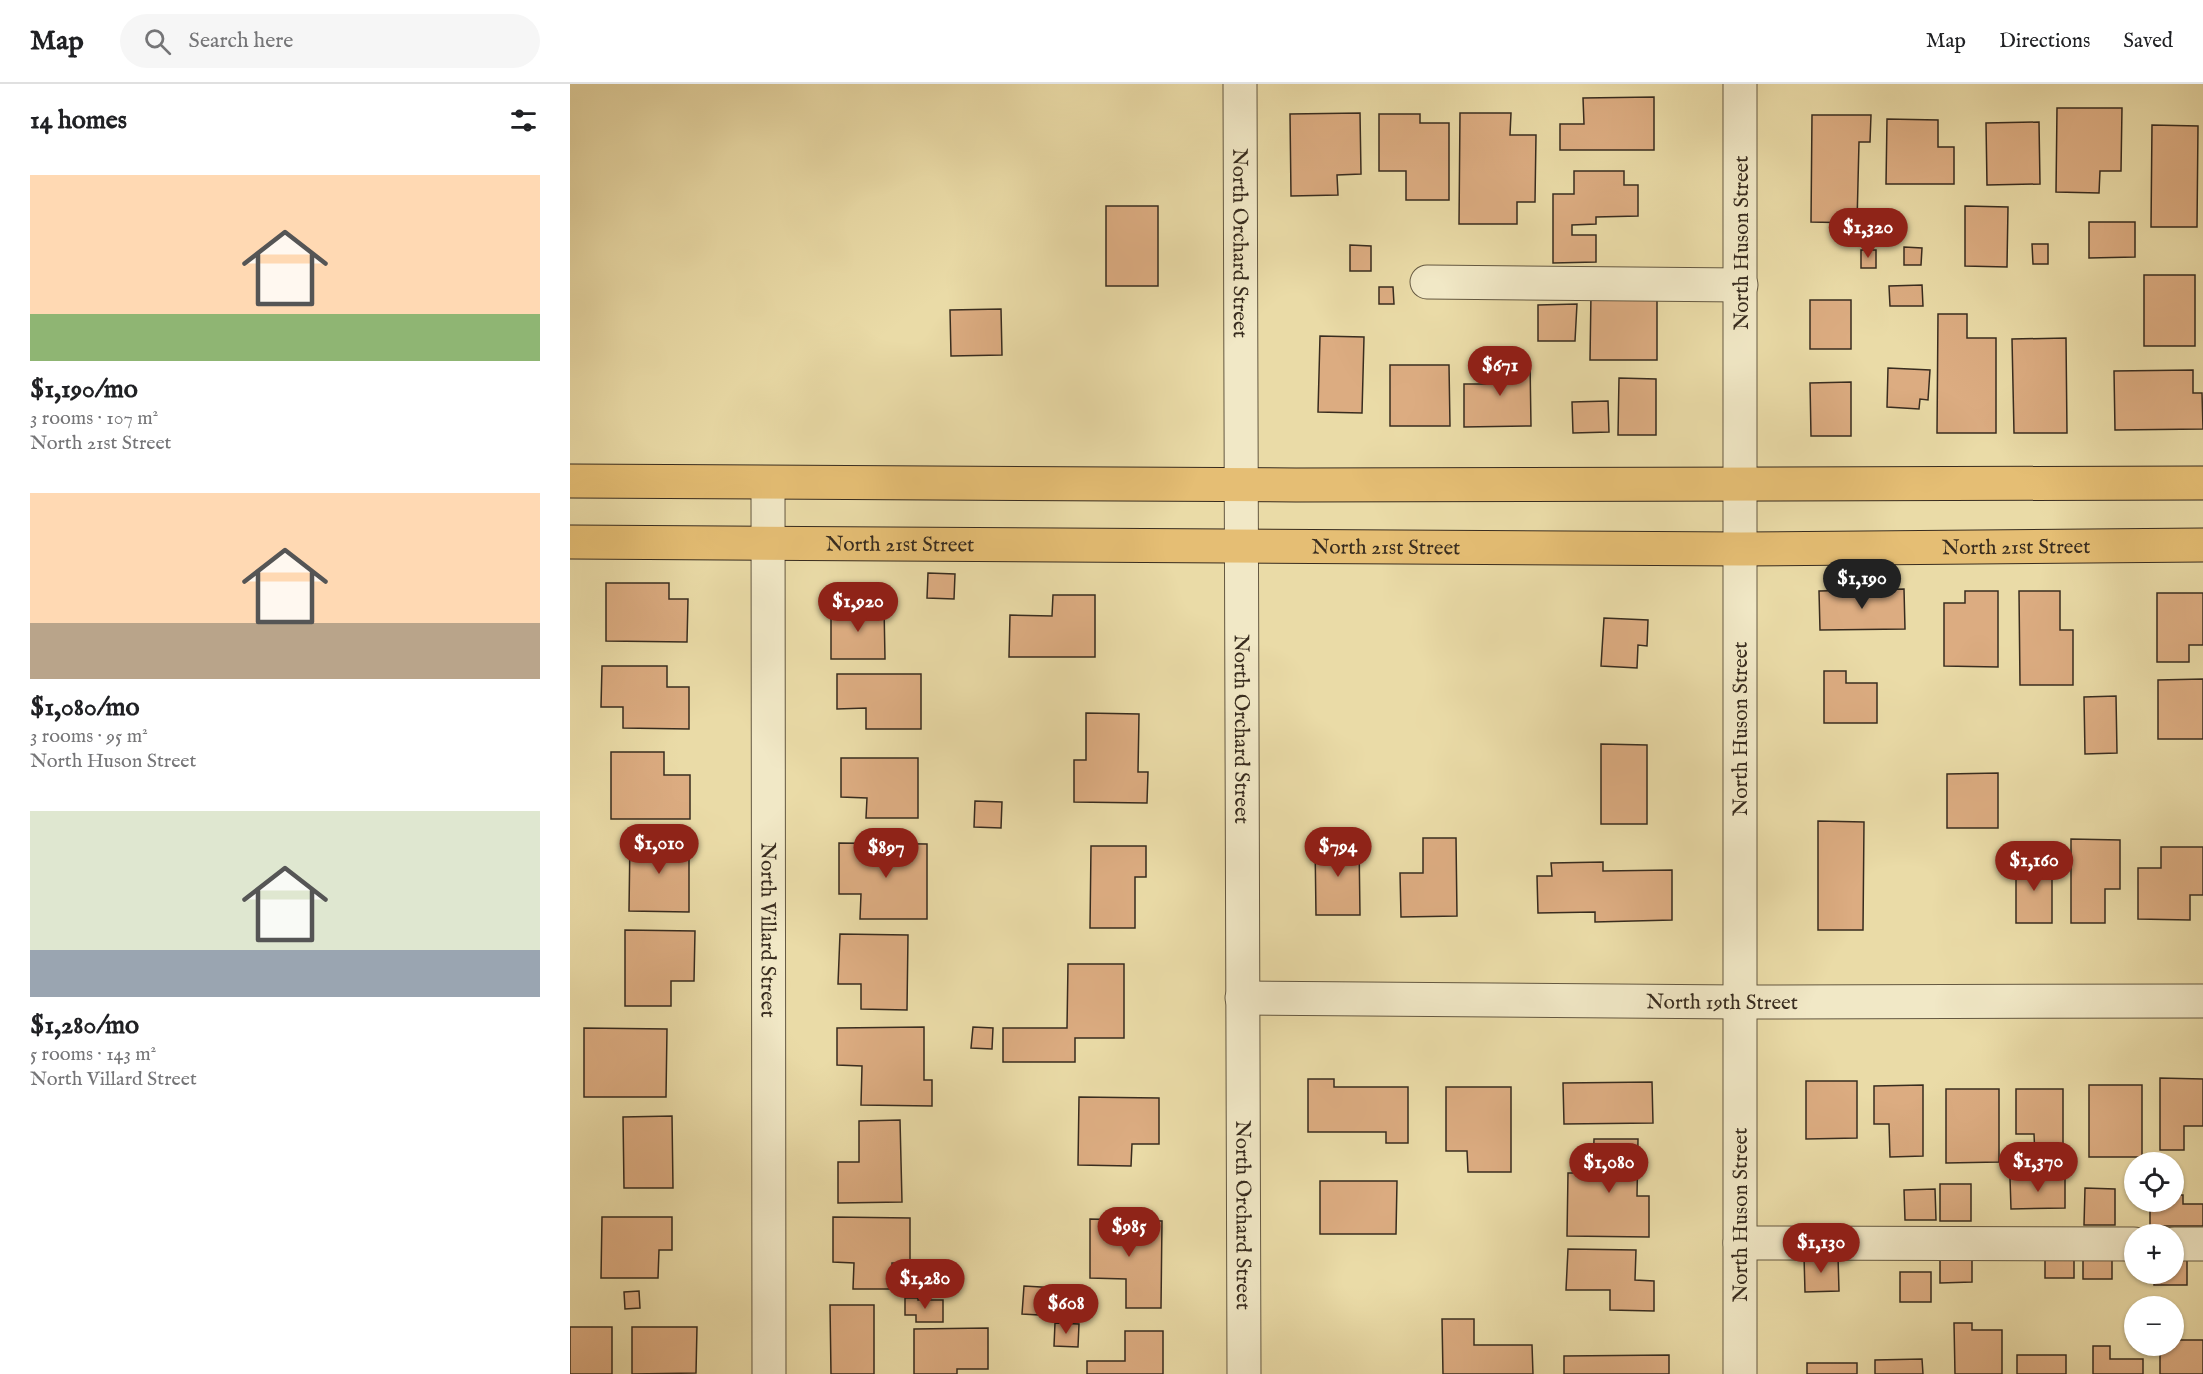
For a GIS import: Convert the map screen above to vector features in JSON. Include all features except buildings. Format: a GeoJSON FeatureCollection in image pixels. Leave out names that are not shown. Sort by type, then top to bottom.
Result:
{"type":"FeatureCollection","features":[{"type":"Feature","properties":{"kind":"main road"},"geometry":{"type":"LineString","coordinates":[[570,482],[1296,485],[2203,483]]}},
{"type":"Feature","properties":{"kind":"main road","name":"North 21st Street"},"geometry":{"type":"LineString","coordinates":[[570,542],[1741,549],[2203,545]]}},
{"type":"Feature","properties":{"kind":"street","name":"North Orchard Street"},"geometry":{"type":"LineString","coordinates":[[1240,84],[1244,1374]]}},
{"type":"Feature","properties":{"kind":"street","name":"North Huson Street"},"geometry":{"type":"LineString","coordinates":[[1740,84],[1740,1374]]}},
{"type":"Feature","properties":{"kind":"street"},"geometry":{"type":"LineString","coordinates":[[1427,282],[1741,285]]}},
{"type":"Feature","properties":{"kind":"street","name":"North Villard Street"},"geometry":{"type":"LineString","coordinates":[[768,484],[770,1374]]}},
{"type":"Feature","properties":{"kind":"street","name":"North 19th Street"},"geometry":{"type":"LineString","coordinates":[[1242,998],[1740,1002],[2203,1001]]}},
{"type":"Feature","properties":{"kind":"street"},"geometry":{"type":"LineString","coordinates":[[1740,1243],[2124,1244]]}},
{"type":"Feature","properties":{"kind":"street"},"geometry":{"type":"LineString","coordinates":[[2184,1244],[2203,1244]]}}]}
